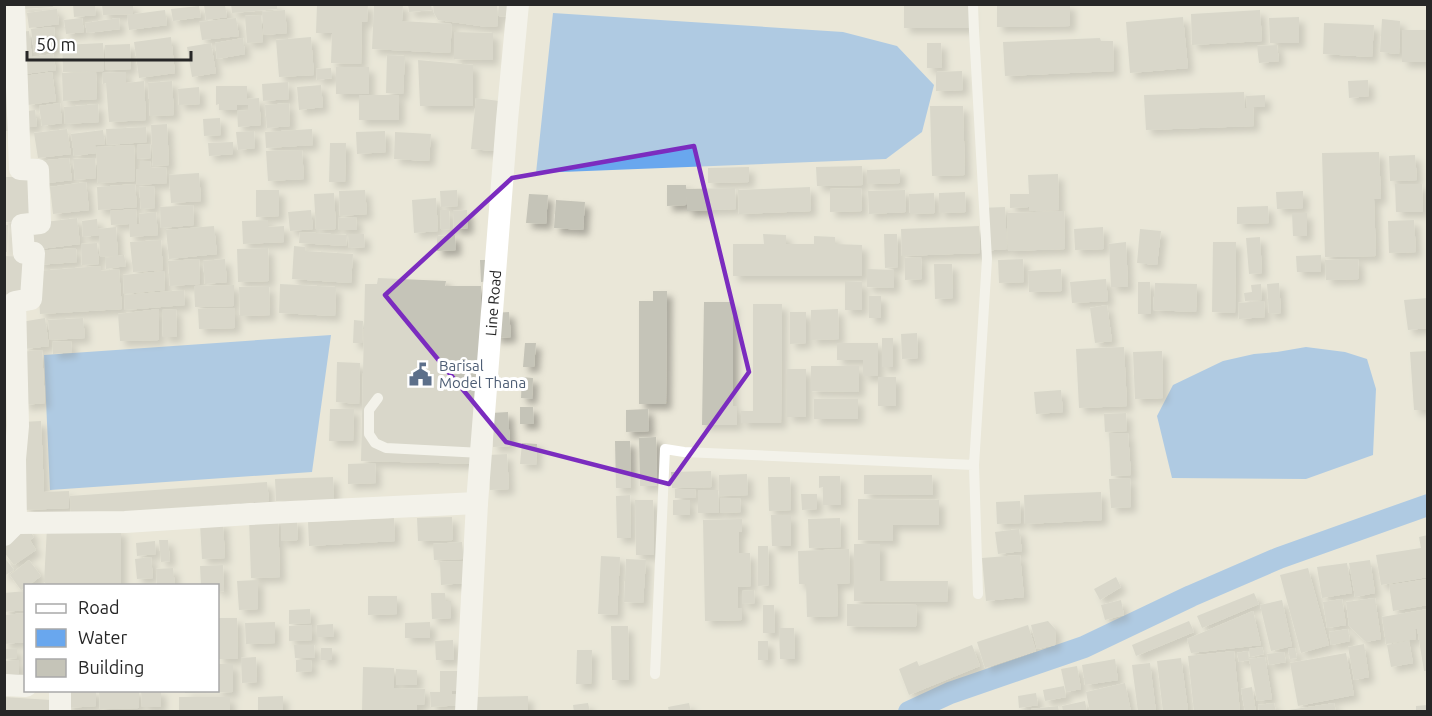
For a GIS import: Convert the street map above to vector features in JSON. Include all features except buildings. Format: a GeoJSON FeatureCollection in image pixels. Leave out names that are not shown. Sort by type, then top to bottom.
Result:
{"type":"FeatureCollection","features":[{"type":"Feature","properties":{"kind":"street"},"geometry":{"type":"LineString","coordinates":[[14,4],[12,170],[38,170],[40,223],[22,225],[24,253],[34,253],[31,299],[15,302],[10,316],[18,426],[10,458],[10,529],[477,503]]}},
{"type":"Feature","properties":{"kind":"street","name":"Line Road"},"geometry":{"type":"LineString","coordinates":[[466,711],[477,503],[518,4]]}},
{"type":"Feature","properties":{"kind":"street"},"geometry":{"type":"LineString","coordinates":[[4,685],[24,686]]}},
{"type":"Feature","properties":{"kind":"street"},"geometry":{"type":"LineString","coordinates":[[60,692],[60,711]]}},
{"type":"Feature","properties":{"kind":"lane"},"geometry":{"type":"LineString","coordinates":[[974,4],[987,259],[974,465],[978,594]]}},
{"type":"Feature","properties":{"kind":"lane"},"geometry":{"type":"LineString","coordinates":[[378,398],[369,410],[369,434],[375,443],[386,448],[482,453]]}},
{"type":"Feature","properties":{"kind":"lane"},"geometry":{"type":"LineString","coordinates":[[655,674],[665,449],[684,452],[974,465]]}},
{"type":"Feature","properties":{"kind":"highlighted area"},"geometry":{"type":"Polygon","coordinates":[[[694,146],[749,372],[669,484],[506,442],[385,295],[512,178],[694,146]]]}},
{"type":"Feature","properties":{"kind":"water"},"geometry":{"type":"Polygon","coordinates":[[[553,13],[843,32],[897,46],[934,85],[922,132],[886,159],[536,173],[553,13]]]}},
{"type":"Feature","properties":{"kind":"water"},"geometry":{"type":"Polygon","coordinates":[[[331,335],[312,472],[50,490],[44,355],[331,335]]]}},
{"type":"Feature","properties":{"kind":"water"},"geometry":{"type":"Polygon","coordinates":[[[1306,347],[1345,352],[1367,359],[1376,389],[1373,455],[1306,479],[1172,478],[1157,416],[1173,385],[1223,361],[1306,347]]]}},
{"type":"Feature","properties":{"kind":"waterway"},"geometry":{"type":"LineString","coordinates":[[909,712],[950,693],[1084,647],[1191,596],[1279,558],[1428,505]]}},
{"type":"Feature","properties":{"kind":"place","name":"Barisal Model Thana"},"geometry":{"type":"Point","coordinates":[421,374]}}]}
